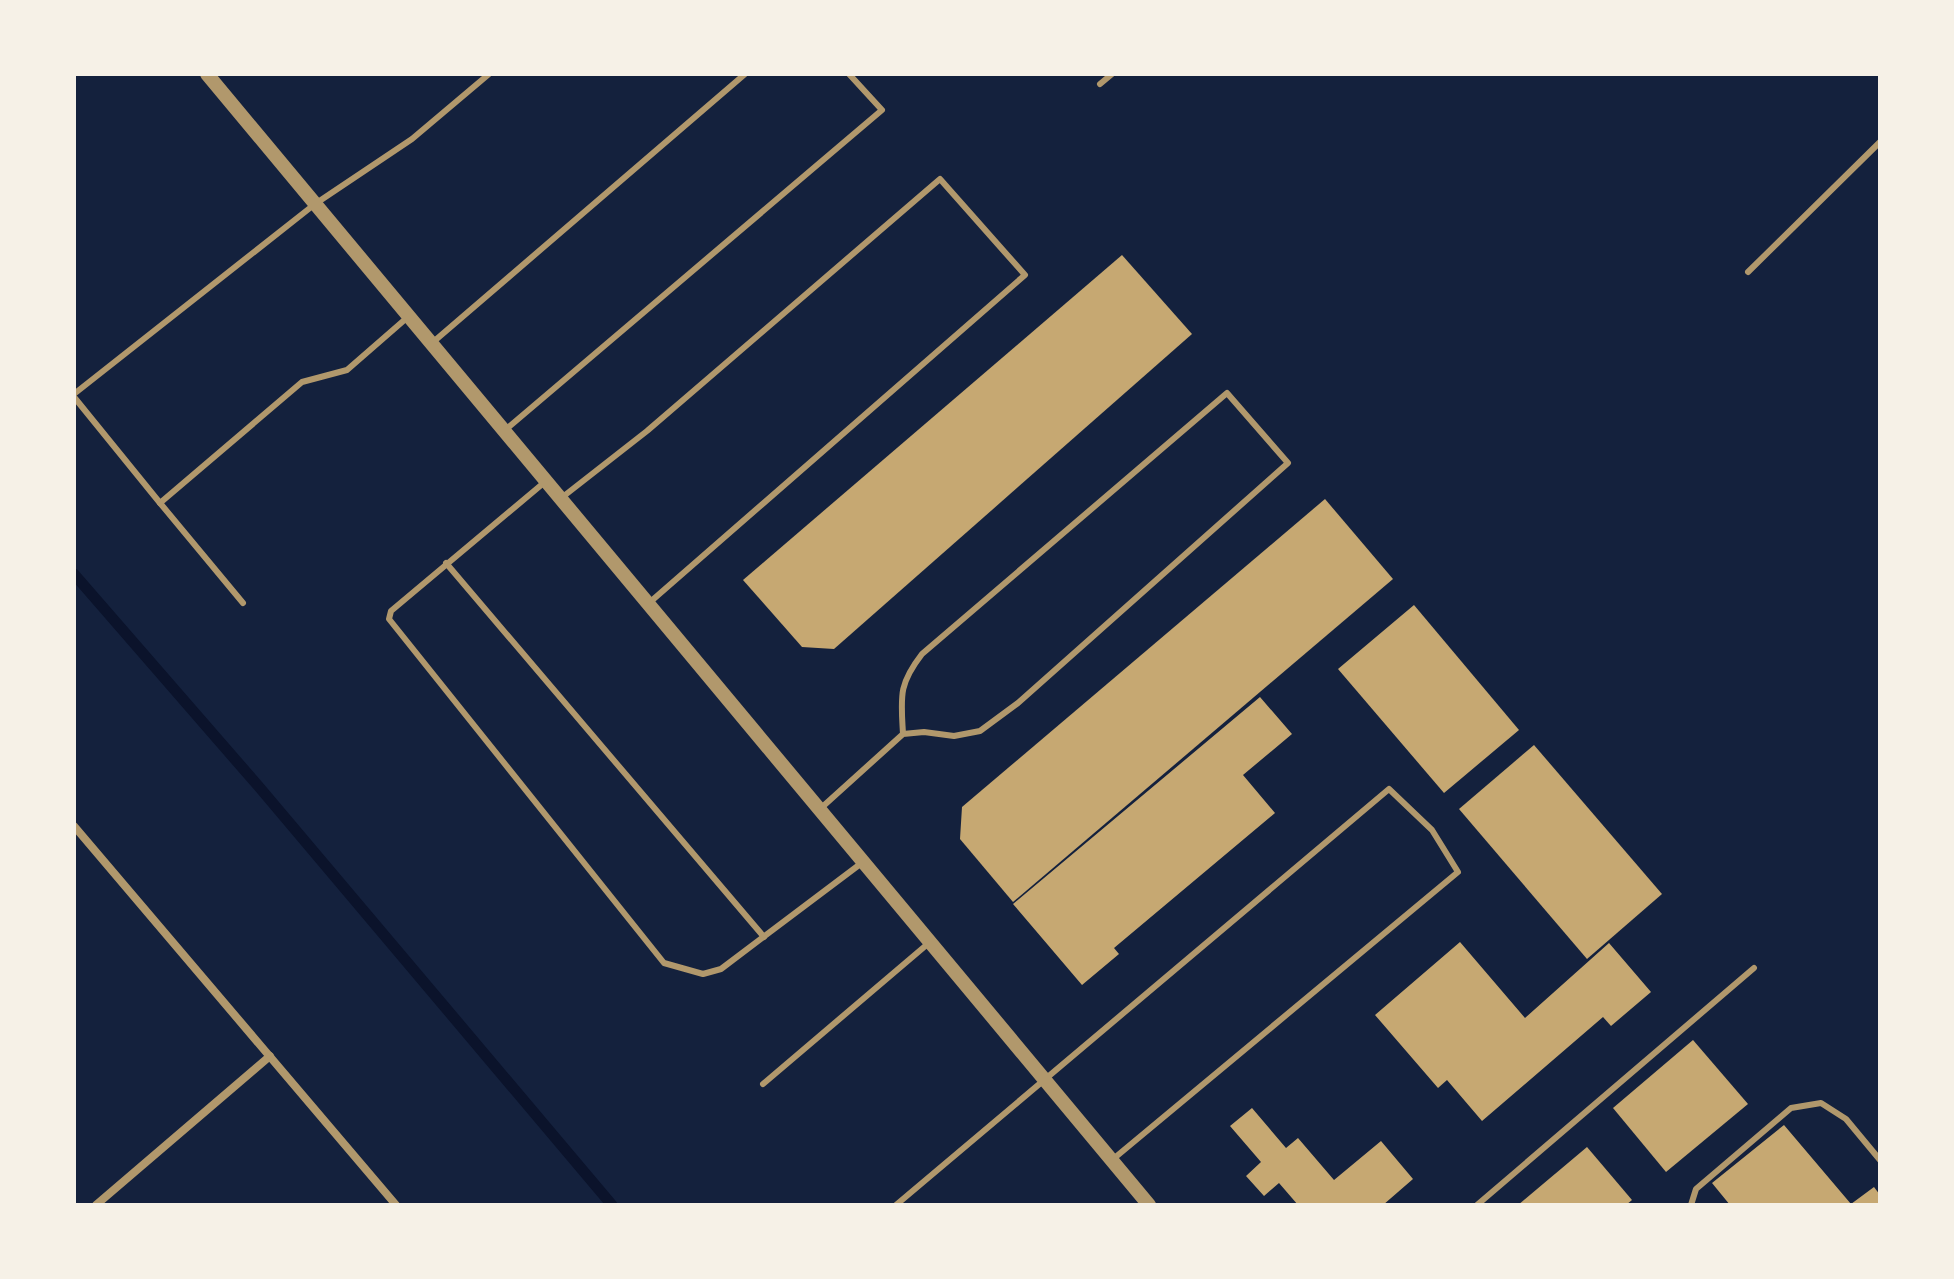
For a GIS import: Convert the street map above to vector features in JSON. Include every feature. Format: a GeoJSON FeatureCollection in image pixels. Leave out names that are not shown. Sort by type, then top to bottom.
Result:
{"type":"FeatureCollection","features":[{"type":"Feature","properties":{"kind":"street"},"geometry":{"type":"LineString","coordinates":[[207,74],[1149,1205]]}},
{"type":"Feature","properties":{"kind":"street"},"geometry":{"type":"LineString","coordinates":[[74,826],[396,1205]]}},
{"type":"Feature","properties":{"kind":"street"},"geometry":{"type":"LineString","coordinates":[[96,1205],[270,1056]]}},
{"type":"Feature","properties":{"kind":"lane"},"geometry":{"type":"LineString","coordinates":[[243,603],[74,396],[315,204],[412,139],[489,74]]}},
{"type":"Feature","properties":{"kind":"lane"},"geometry":{"type":"LineString","coordinates":[[432,343],[745,74]]}},
{"type":"Feature","properties":{"kind":"lane"},"geometry":{"type":"LineString","coordinates":[[504,431],[882,110],[849,74]]}},
{"type":"Feature","properties":{"kind":"lane"},"geometry":{"type":"LineString","coordinates":[[1100,84],[1112,74]]}},
{"type":"Feature","properties":{"kind":"lane"},"geometry":{"type":"LineString","coordinates":[[1748,272],[1880,142]]}},
{"type":"Feature","properties":{"kind":"lane"},"geometry":{"type":"LineString","coordinates":[[560,499],[657,422],[940,179],[1025,275],[649,603]]}},
{"type":"Feature","properties":{"kind":"lane"},"geometry":{"type":"LineString","coordinates":[[160,503],[302,382],[347,370],[409,316]]}},
{"type":"Feature","properties":{"kind":"lane"},"geometry":{"type":"LineString","coordinates":[[820,809],[903,734],[924,732],[954,736],[980,731],[1018,703],[1288,463],[1227,393],[922,654],[905,676],[900,693],[903,734]]}},
{"type":"Feature","properties":{"kind":"lane"},"geometry":{"type":"LineString","coordinates":[[546,481],[391,611],[389,619],[664,963],[703,974],[721,969],[864,862]]}},
{"type":"Feature","properties":{"kind":"lane"},"geometry":{"type":"LineString","coordinates":[[446,563],[764,937]]}},
{"type":"Feature","properties":{"kind":"lane"},"geometry":{"type":"LineString","coordinates":[[896,1205],[1389,789],[1432,830],[1458,872],[1112,1160]]}},
{"type":"Feature","properties":{"kind":"lane"},"geometry":{"type":"LineString","coordinates":[[763,1084],[930,942]]}},
{"type":"Feature","properties":{"kind":"lane"},"geometry":{"type":"LineString","coordinates":[[1477,1205],[1754,968]]}},
{"type":"Feature","properties":{"kind":"lane"},"geometry":{"type":"LineString","coordinates":[[1691,1205],[1696,1189],[1791,1108],[1821,1103],[1846,1119],[1880,1160]]}},
{"type":"Feature","properties":{"kind":"building"},"geometry":{"type":"Polygon","coordinates":[[[1122,255],[1192,334],[834,649],[802,647],[743,580],[1122,255]]]}},
{"type":"Feature","properties":{"kind":"building"},"geometry":{"type":"Polygon","coordinates":[[[1325,499],[1393,579],[1013,902],[960,839],[962,807],[1325,499]]]}},
{"type":"Feature","properties":{"kind":"building"},"geometry":{"type":"Polygon","coordinates":[[[1414,605],[1519,730],[1444,793],[1338,669],[1414,605]]]}},
{"type":"Feature","properties":{"kind":"building"},"geometry":{"type":"Polygon","coordinates":[[[1260,697],[1292,734],[1243,775],[1275,813],[1114,948],[1119,954],[1082,985],[1013,904],[1260,697]]]}},
{"type":"Feature","properties":{"kind":"building"},"geometry":{"type":"Polygon","coordinates":[[[1534,745],[1662,894],[1587,959],[1459,809],[1534,745]]]}},
{"type":"Feature","properties":{"kind":"building"},"geometry":{"type":"Polygon","coordinates":[[[1460,942],[1525,1018],[1609,943],[1651,992],[1611,1026],[1603,1017],[1482,1121],[1447,1080],[1438,1088],[1375,1015],[1460,942]]]}},
{"type":"Feature","properties":{"kind":"building"},"geometry":{"type":"Polygon","coordinates":[[[1693,1040],[1748,1104],[1666,1172],[1613,1108],[1693,1040]]]}},
{"type":"Feature","properties":{"kind":"building"},"geometry":{"type":"Polygon","coordinates":[[[1252,1108],[1286,1148],[1298,1138],[1334,1180],[1381,1141],[1413,1179],[1383,1205],[1298,1205],[1279,1183],[1264,1196],[1246,1176],[1261,1162],[1230,1126],[1252,1108]]]}},
{"type":"Feature","properties":{"kind":"building"},"geometry":{"type":"Polygon","coordinates":[[[1784,1125],[1851,1204],[1874,1187],[1880,1195],[1880,1205],[1730,1205],[1712,1183],[1784,1125]]]}},
{"type":"Feature","properties":{"kind":"building"},"geometry":{"type":"Polygon","coordinates":[[[1587,1147],[1632,1200],[1626,1205],[1518,1205],[1587,1147]]]}},
{"type":"Feature","properties":{"kind":"waterway"},"geometry":{"type":"LineString","coordinates":[[74,574],[260,788],[612,1205]]}}]}
